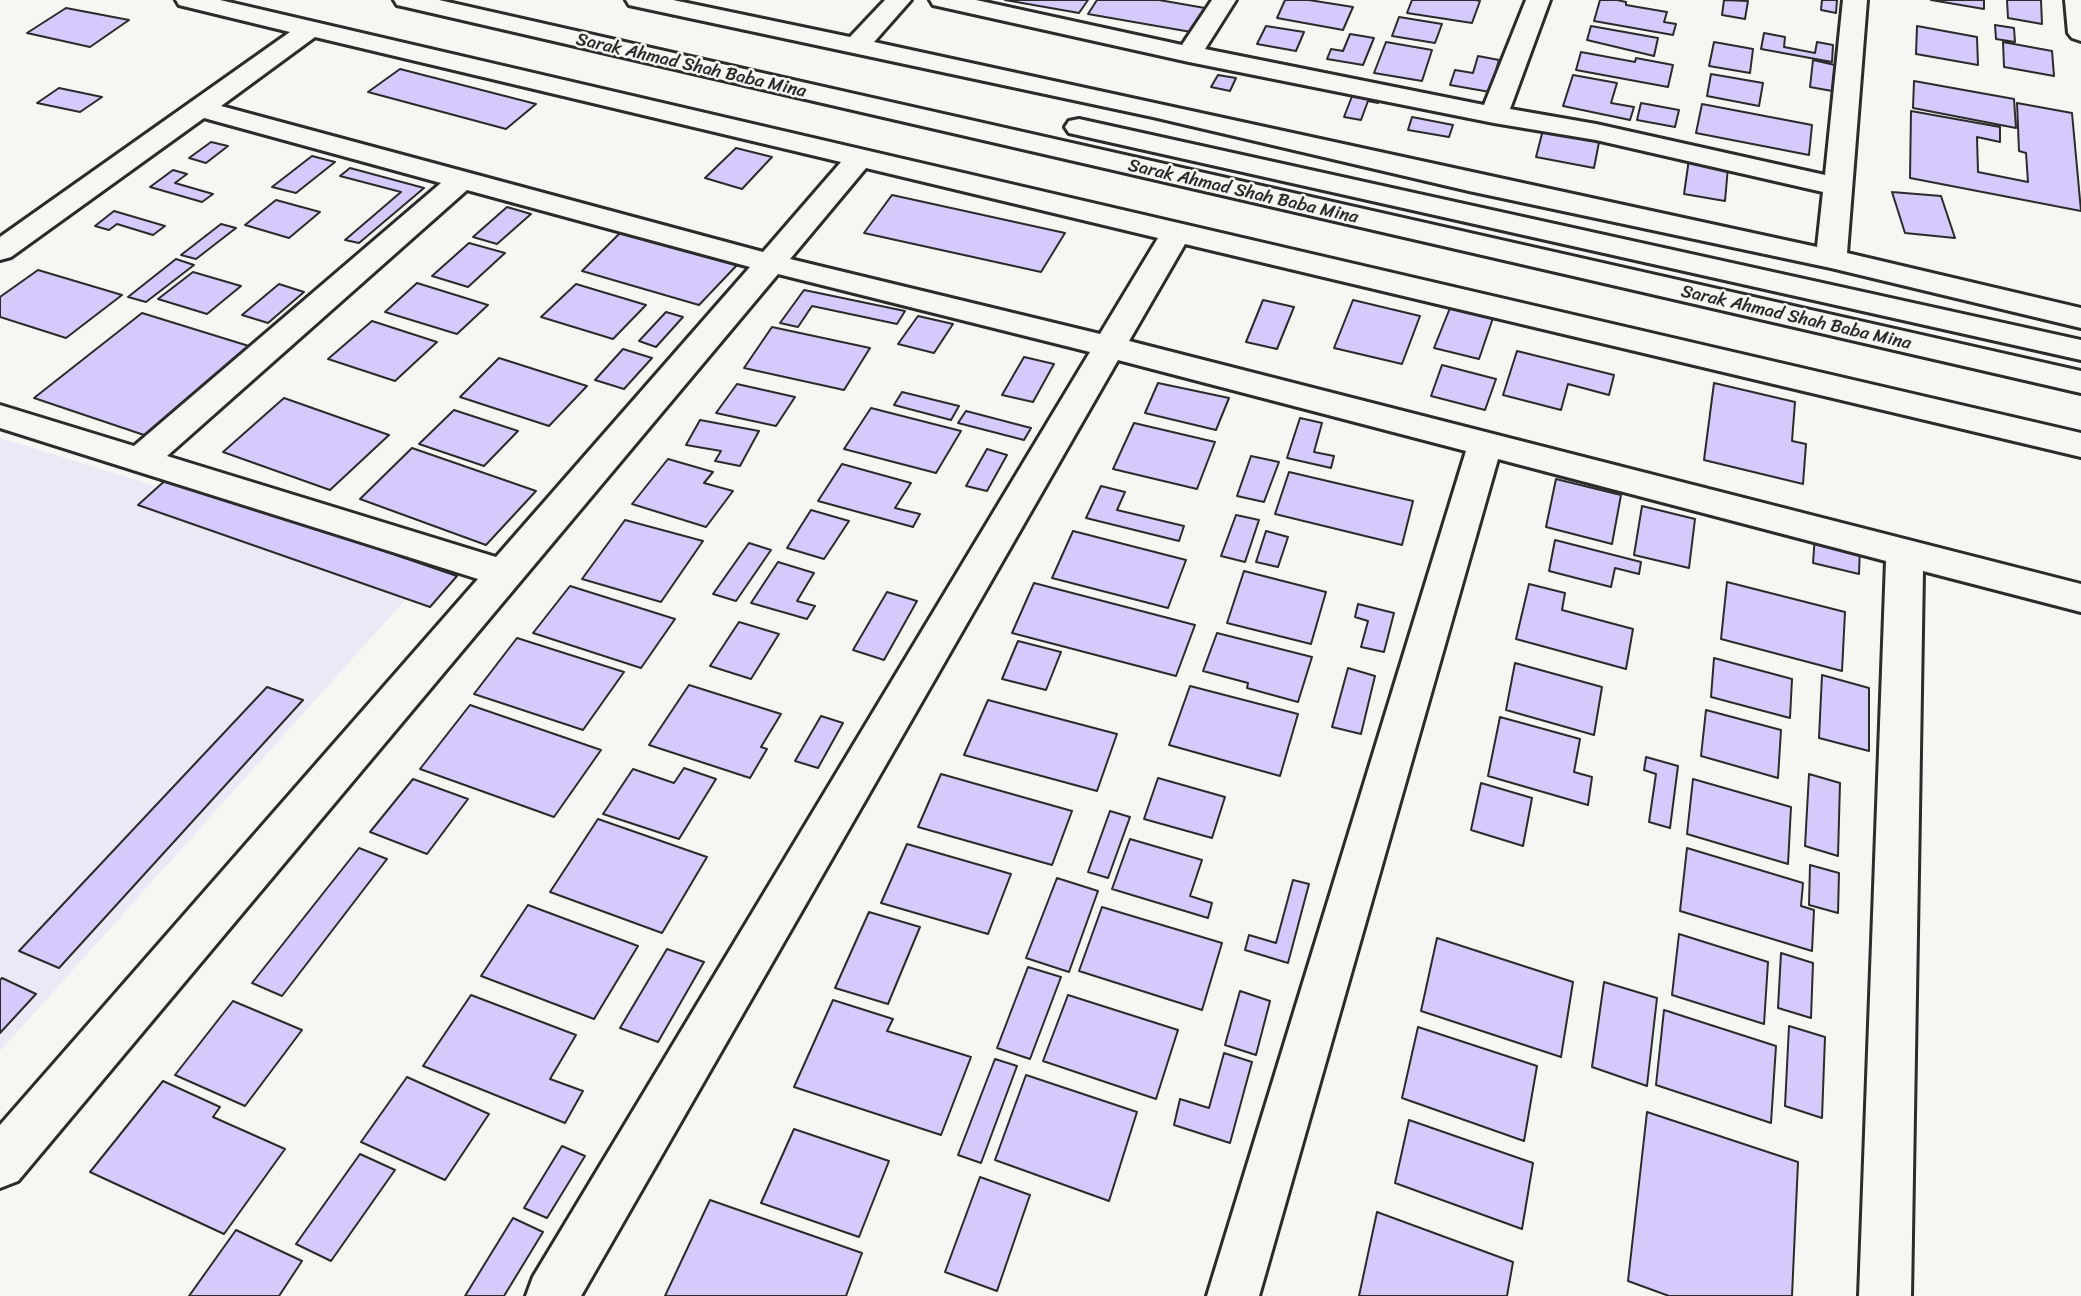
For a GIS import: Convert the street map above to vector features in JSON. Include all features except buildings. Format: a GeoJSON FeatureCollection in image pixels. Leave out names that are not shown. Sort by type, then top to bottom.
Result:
{"type":"FeatureCollection","features":[{"type":"Feature","properties":{"kind":"main road"},"geometry":{"type":"LineString","coordinates":[[188,0],[2081,445]]}},
{"type":"Feature","properties":{"kind":"main road","name":"Sarak Ahmad Shah Baba Mina"},"geometry":{"type":"LineString","coordinates":[[406,0],[2081,382]]}},
{"type":"Feature","properties":{"kind":"main road"},"geometry":{"type":"LineString","coordinates":[[502,0],[2081,350]]}},
{"type":"Feature","properties":{"kind":"main road"},"geometry":{"type":"LineString","coordinates":[[638,0],[1831,259],[2081,318]]}},
{"type":"Feature","properties":{"kind":"main road"},"geometry":{"type":"LineString","coordinates":[[856,47],[899,0]]}},
{"type":"Feature","properties":{"kind":"main road"},"geometry":{"type":"LineString","coordinates":[[942,0],[1189,54],[1494,115],[1596,132],[1838,187]]}},
{"type":"Feature","properties":{"kind":"main road"},"geometry":{"type":"LineString","coordinates":[[1189,54],[1224,0]]}},
{"type":"Feature","properties":{"kind":"main road"},"geometry":{"type":"LineString","coordinates":[[1494,115],[1538,0]]}},
{"type":"Feature","properties":{"kind":"main road"},"geometry":{"type":"LineString","coordinates":[[1831,259],[1855,0]]}},
{"type":"Feature","properties":{"kind":"main road"},"geometry":{"type":"LineString","coordinates":[[2077,0],[2081,33]]}},
{"type":"Feature","properties":{"kind":"main road"},"geometry":{"type":"LineString","coordinates":[[0,251],[309,30]]}},
{"type":"Feature","properties":{"kind":"main road"},"geometry":{"type":"LineString","coordinates":[[202,109],[770,264],[1110,347],[2081,598]]}},
{"type":"Feature","properties":{"kind":"main road"},"geometry":{"type":"LineString","coordinates":[[0,1163],[861,157]]}},
{"type":"Feature","properties":{"kind":"main road"},"geometry":{"type":"LineString","coordinates":[[141,459],[462,179]]}},
{"type":"Feature","properties":{"kind":"main road"},"geometry":{"type":"LineString","coordinates":[[552,1296],[1176,233]]}},
{"type":"Feature","properties":{"kind":"main road"},"geometry":{"type":"LineString","coordinates":[[0,416],[503,573]]}},
{"type":"Feature","properties":{"kind":"main road"},"geometry":{"type":"LineString","coordinates":[[1233,1296],[1485,445]]}},
{"type":"Feature","properties":{"kind":"main road"},"geometry":{"type":"LineString","coordinates":[[1885,1296],[1905,552]]}},
{"type":"Feature","properties":{"kind":"shaded area"},"geometry":{"type":"Polygon","coordinates":[[[0,438],[431,571],[0,1051],[0,438]]]}}]}
